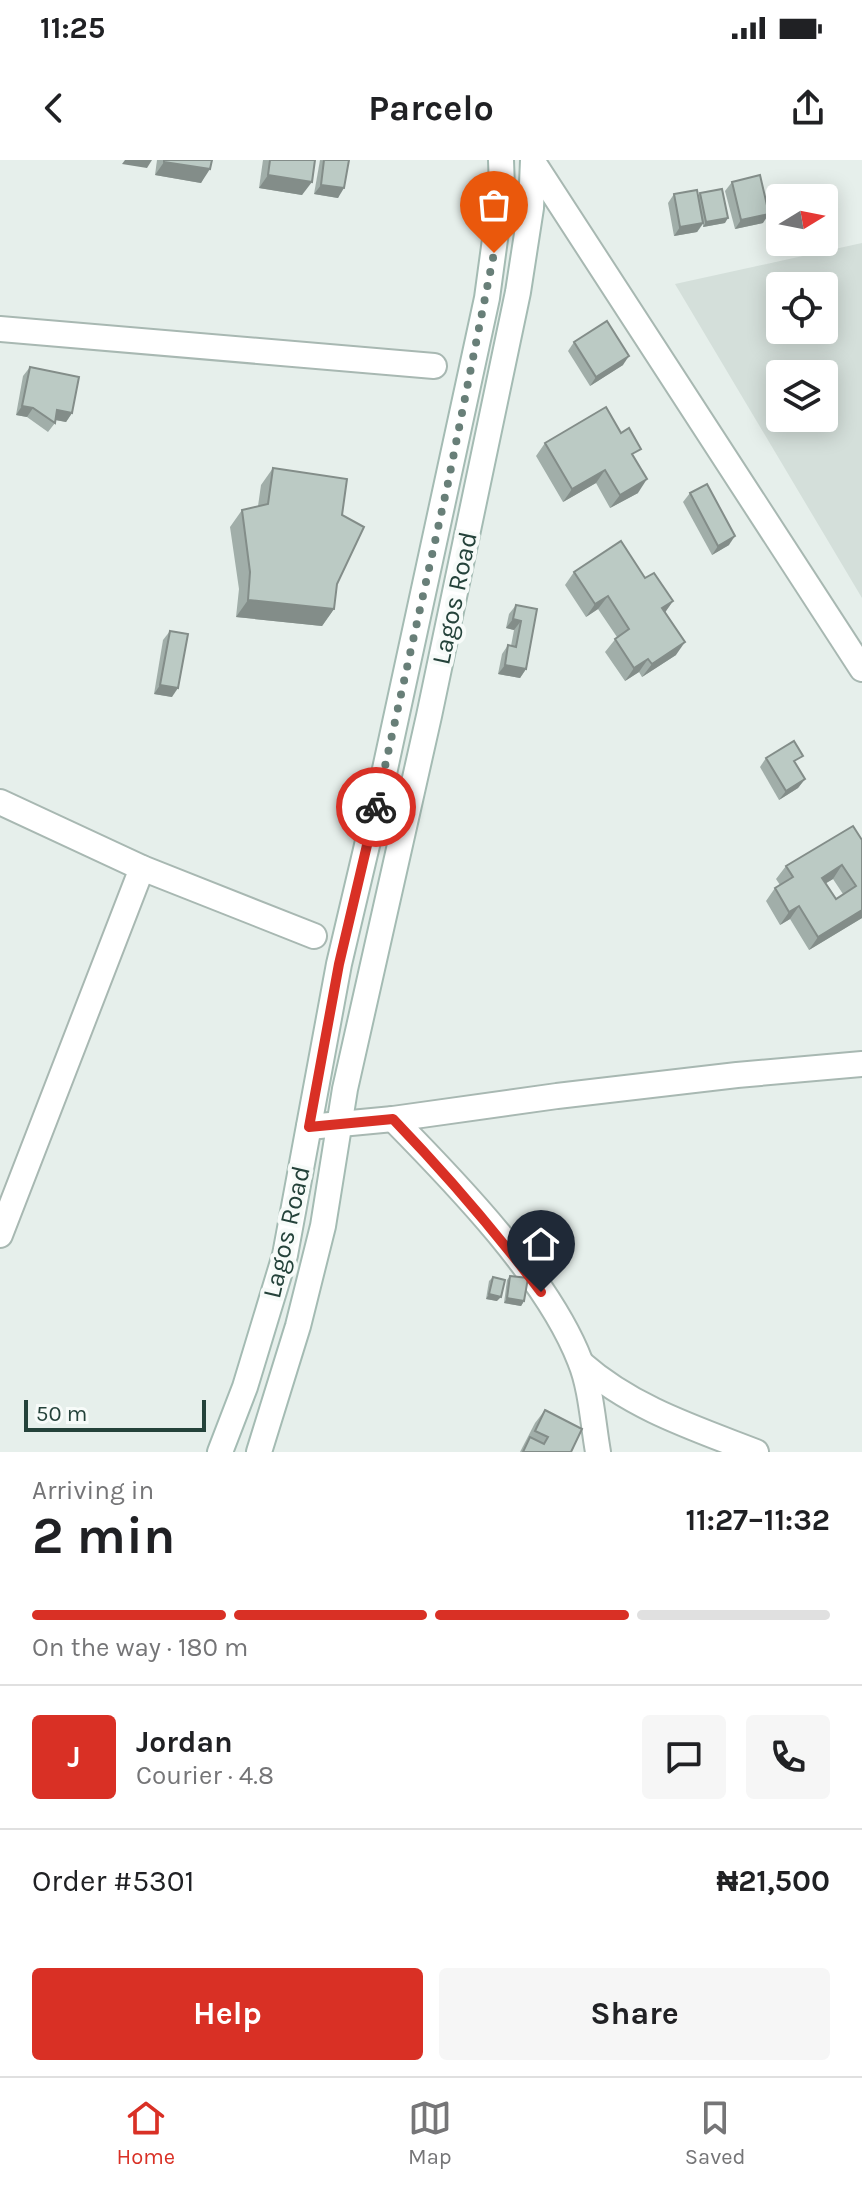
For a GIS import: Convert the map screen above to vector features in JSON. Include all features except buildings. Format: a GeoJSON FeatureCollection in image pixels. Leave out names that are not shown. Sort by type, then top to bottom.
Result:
{"type":"FeatureCollection","features":[{"type":"Feature","properties":{"kind":"street","name":"Lagos Road"},"geometry":{"type":"LineString","coordinates":[[220,1452],[245,1387],[285,1255],[339,964],[385,769],[487,298],[502,188],[501,160]]}},
{"type":"Feature","properties":{"kind":"street","name":"Lagos Road"},"geometry":{"type":"LineString","coordinates":[[259,1452],[298,1326],[323,1226],[339,1124],[515,307],[529,224],[533,161]]}},
{"type":"Feature","properties":{"kind":"street"},"geometry":{"type":"LineString","coordinates":[[533,161],[862,669]]}},
{"type":"Feature","properties":{"kind":"street"},"geometry":{"type":"LineString","coordinates":[[0,329],[434,366]]}},
{"type":"Feature","properties":{"kind":"street"},"geometry":{"type":"LineString","coordinates":[[0,802],[142,868],[314,936]]}},
{"type":"Feature","properties":{"kind":"street"},"geometry":{"type":"LineString","coordinates":[[0,1235],[142,868]]}},
{"type":"Feature","properties":{"kind":"street"},"geometry":{"type":"LineString","coordinates":[[309,1127],[393,1119],[572,1094],[862,1064]]}},
{"type":"Feature","properties":{"kind":"street"},"geometry":{"type":"LineString","coordinates":[[393,1119],[433,1160],[504,1243],[559,1316],[582,1364],[598,1452]]}},
{"type":"Feature","properties":{"kind":"street"},"geometry":{"type":"LineString","coordinates":[[582,1364],[627,1398],[685,1426],[756,1452]]}},
{"type":"Feature","properties":{"kind":"shaded area"},"geometry":{"type":"Polygon","coordinates":[[[862,243],[862,598],[675,284],[803,256],[838,256],[838,248],[862,243]]]}},
{"type":"Feature","properties":{"kind":"way so far"},"geometry":{"type":"LineString","coordinates":[[376,807],[448,483],[494,253]]}},
{"type":"Feature","properties":{"kind":"route"},"geometry":{"type":"LineString","coordinates":[[376,807],[339,964],[309,1127],[393,1119],[433,1160],[541,1292]]}}]}
